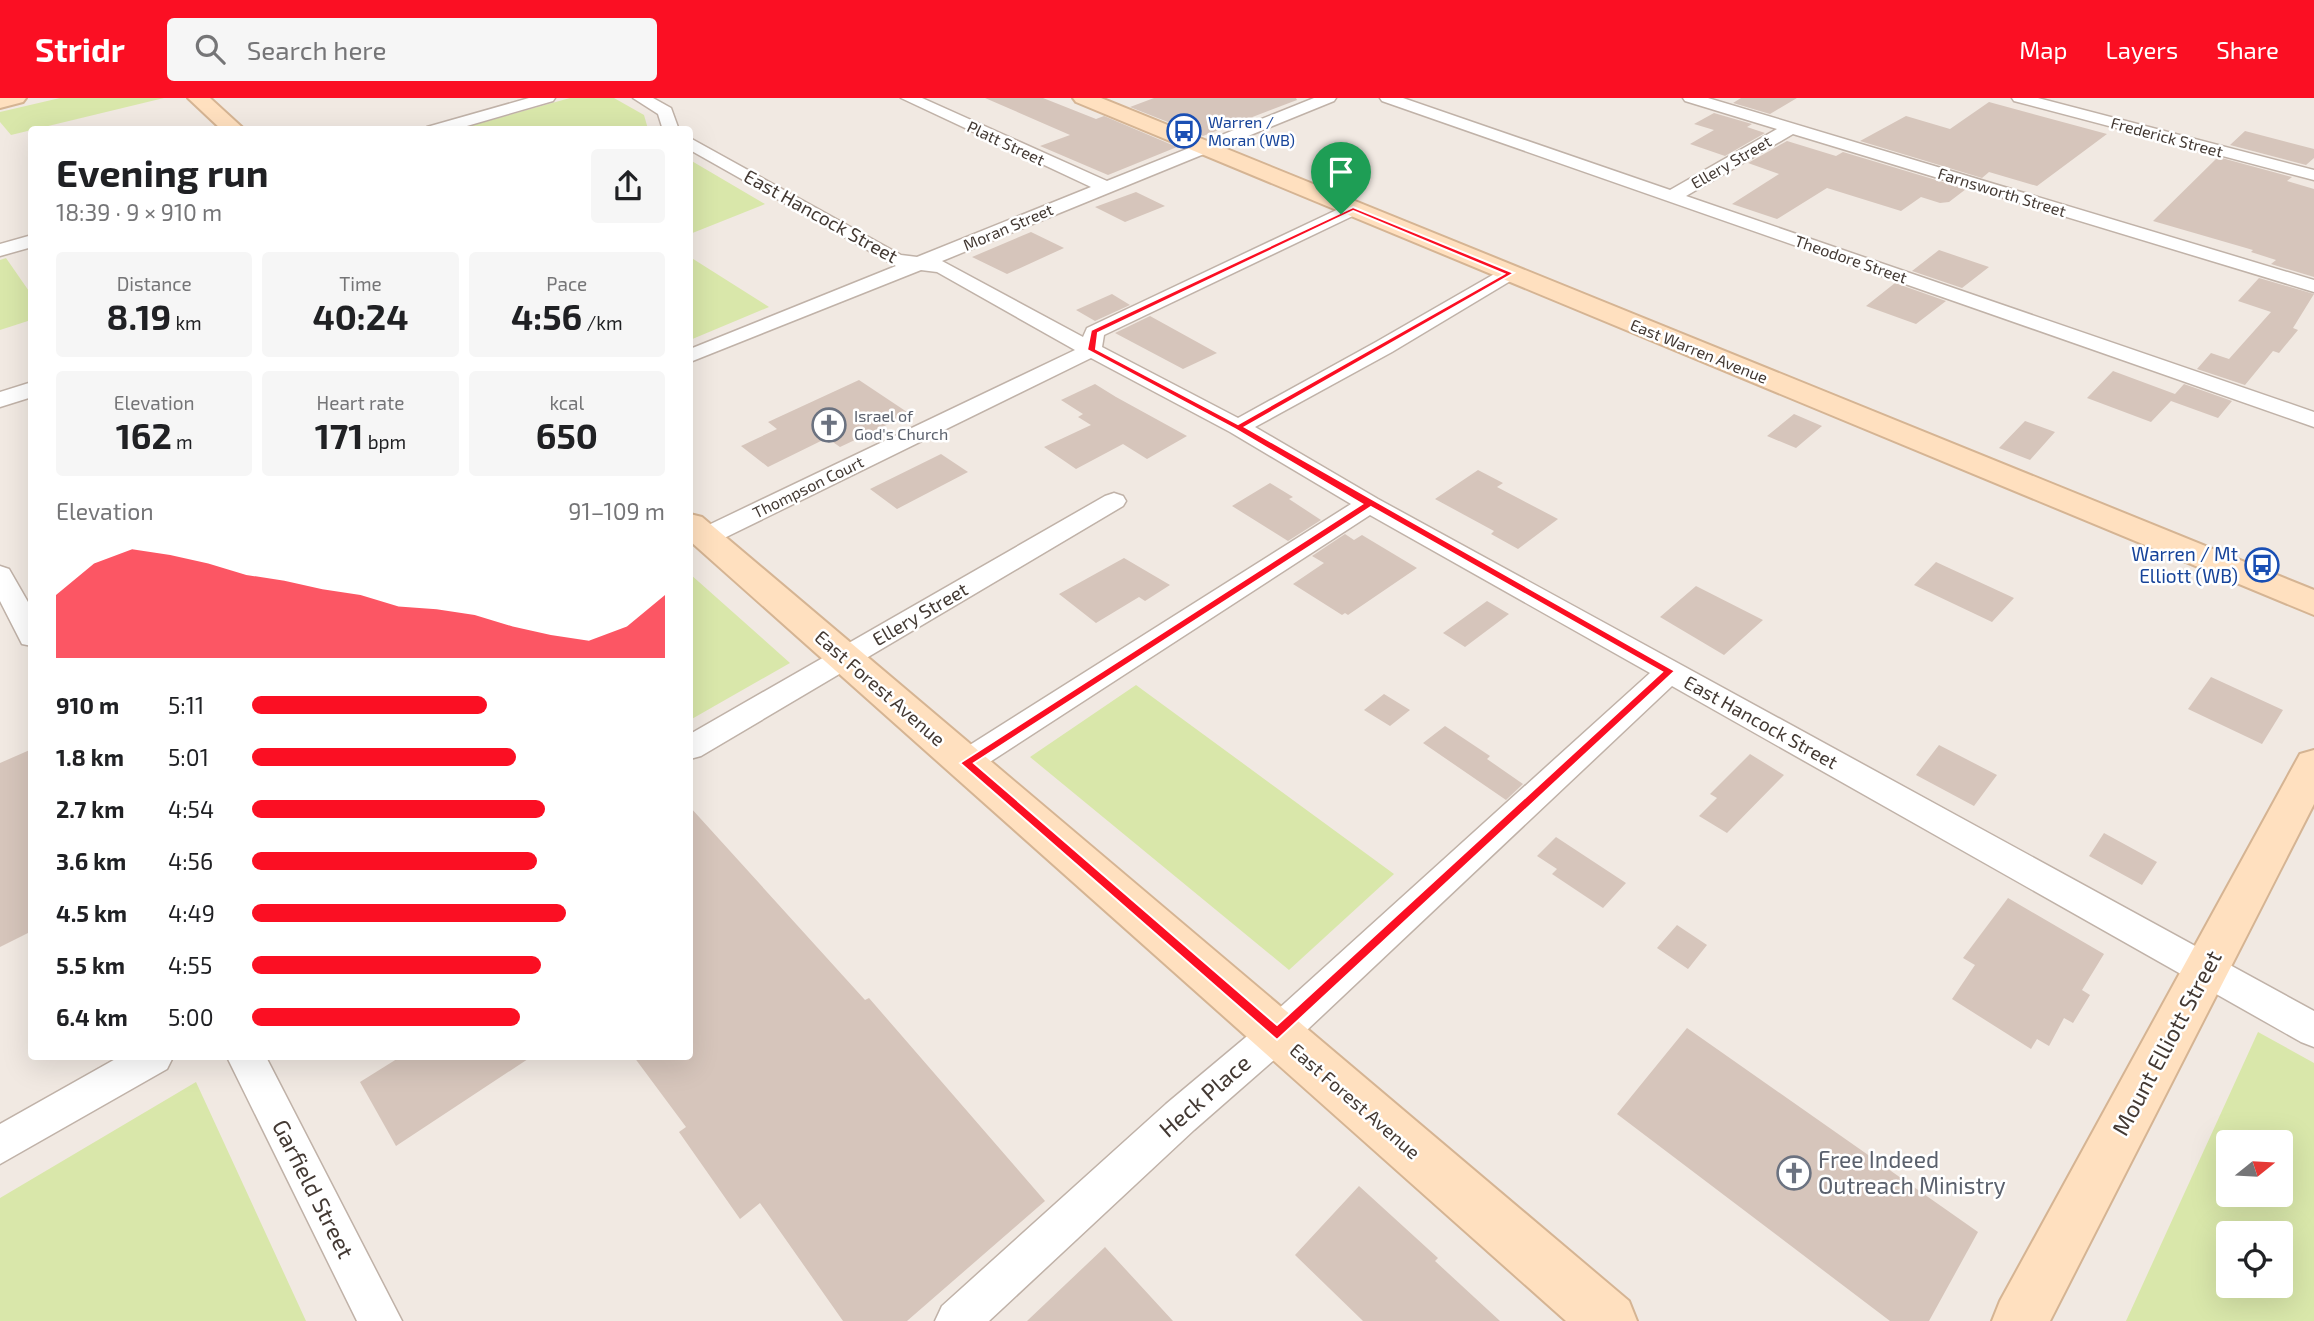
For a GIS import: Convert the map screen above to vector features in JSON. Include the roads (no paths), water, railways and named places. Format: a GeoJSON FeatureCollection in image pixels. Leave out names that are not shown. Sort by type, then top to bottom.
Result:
{"type":"FeatureCollection","features":[{"type":"Feature","properties":{"kind":"main road"},"geometry":{"type":"LineString","coordinates":[[0,102],[16,98]]}},
{"type":"Feature","properties":{"kind":"main road"},"geometry":{"type":"LineString","coordinates":[[198,98],[230,126]]}},
{"type":"Feature","properties":{"kind":"main road","name":"East Warren Avenue"},"geometry":{"type":"LineString","coordinates":[[1083,98],[2314,603]]}},
{"type":"Feature","properties":{"kind":"main road","name":"East Forest Avenue"},"geometry":{"type":"LineString","coordinates":[[697,530],[1609,1321]]}},
{"type":"Feature","properties":{"kind":"main road","name":"Mount Elliott Street"},"geometry":{"type":"LineString","coordinates":[[2020,1321],[2314,765]]}},
{"type":"Feature","properties":{"kind":"street"},"geometry":{"type":"LineString","coordinates":[[447,126],[547,98]]}},
{"type":"Feature","properties":{"kind":"street"},"geometry":{"type":"LineString","coordinates":[[641,98],[665,111],[670,126]]}},
{"type":"Feature","properties":{"kind":"street","name":"Platt Street"},"geometry":{"type":"LineString","coordinates":[[909,98],[1105,187]]}},
{"type":"Feature","properties":{"kind":"street","name":"Moran Street"},"geometry":{"type":"LineString","coordinates":[[693,355],[1328,98]]}},
{"type":"Feature","properties":{"kind":"street","name":"Theodore Street"},"geometry":{"type":"LineString","coordinates":[[1388,98],[2314,420]]}},
{"type":"Feature","properties":{"kind":"street","name":"Farnsworth Street"},"geometry":{"type":"LineString","coordinates":[[1690,98],[2314,286]]}},
{"type":"Feature","properties":{"kind":"street","name":"Frederick Street"},"geometry":{"type":"LineString","coordinates":[[2020,98],[2314,175]]}},
{"type":"Feature","properties":{"kind":"street","name":"Ellery Street"},"geometry":{"type":"LineString","coordinates":[[1671,197],[1791,128]]}},
{"type":"Feature","properties":{"kind":"street","name":"East Hancock Street"},"geometry":{"type":"LineString","coordinates":[[693,145],[896,260],[942,267],[1091,350],[1238,427],[1369,504],[2314,1030]]}},
{"type":"Feature","properties":{"kind":"street","name":"Thompson Court"},"geometry":{"type":"LineString","coordinates":[[697,530],[1091,350],[1094,332],[1353,209]]}},
{"type":"Feature","properties":{"kind":"street"},"geometry":{"type":"LineString","coordinates":[[0,250],[28,242]]}},
{"type":"Feature","properties":{"kind":"street"},"geometry":{"type":"LineString","coordinates":[[1238,427],[1510,273]]}},
{"type":"Feature","properties":{"kind":"street"},"geometry":{"type":"LineString","coordinates":[[0,400],[28,390]]}},
{"type":"Feature","properties":{"kind":"street","name":"Ellery Street"},"geometry":{"type":"LineString","coordinates":[[693,746],[1114,501]]}},
{"type":"Feature","properties":{"kind":"street"},"geometry":{"type":"LineString","coordinates":[[965,763],[1369,504]]}},
{"type":"Feature","properties":{"kind":"street"},"geometry":{"type":"LineString","coordinates":[[0,575],[22,630]]}},
{"type":"Feature","properties":{"kind":"street","name":"Heck Place"},"geometry":{"type":"LineString","coordinates":[[957,1321],[1180,1117],[1277,1034],[1670,671]]}},
{"type":"Feature","properties":{"kind":"street"},"geometry":{"type":"LineString","coordinates":[[0,1145],[149,1060]]}},
{"type":"Feature","properties":{"kind":"street","name":"Garfield Street"},"geometry":{"type":"LineString","coordinates":[[248,1060],[380,1321]]}},
{"type":"Feature","properties":{"kind":"place","name":"Warren / Moran (WB)"},"geometry":{"type":"Point","coordinates":[1184,131]}},
{"type":"Feature","properties":{"kind":"place","name":"Israel of God's Church"},"geometry":{"type":"Point","coordinates":[829,425]}},
{"type":"Feature","properties":{"kind":"place","name":"Warren / Mt Elliott (WB)"},"geometry":{"type":"Point","coordinates":[2262,565]}},
{"type":"Feature","properties":{"kind":"place","name":"Free Indeed Outreach Ministry"},"geometry":{"type":"Point","coordinates":[1794,1173]}}]}
